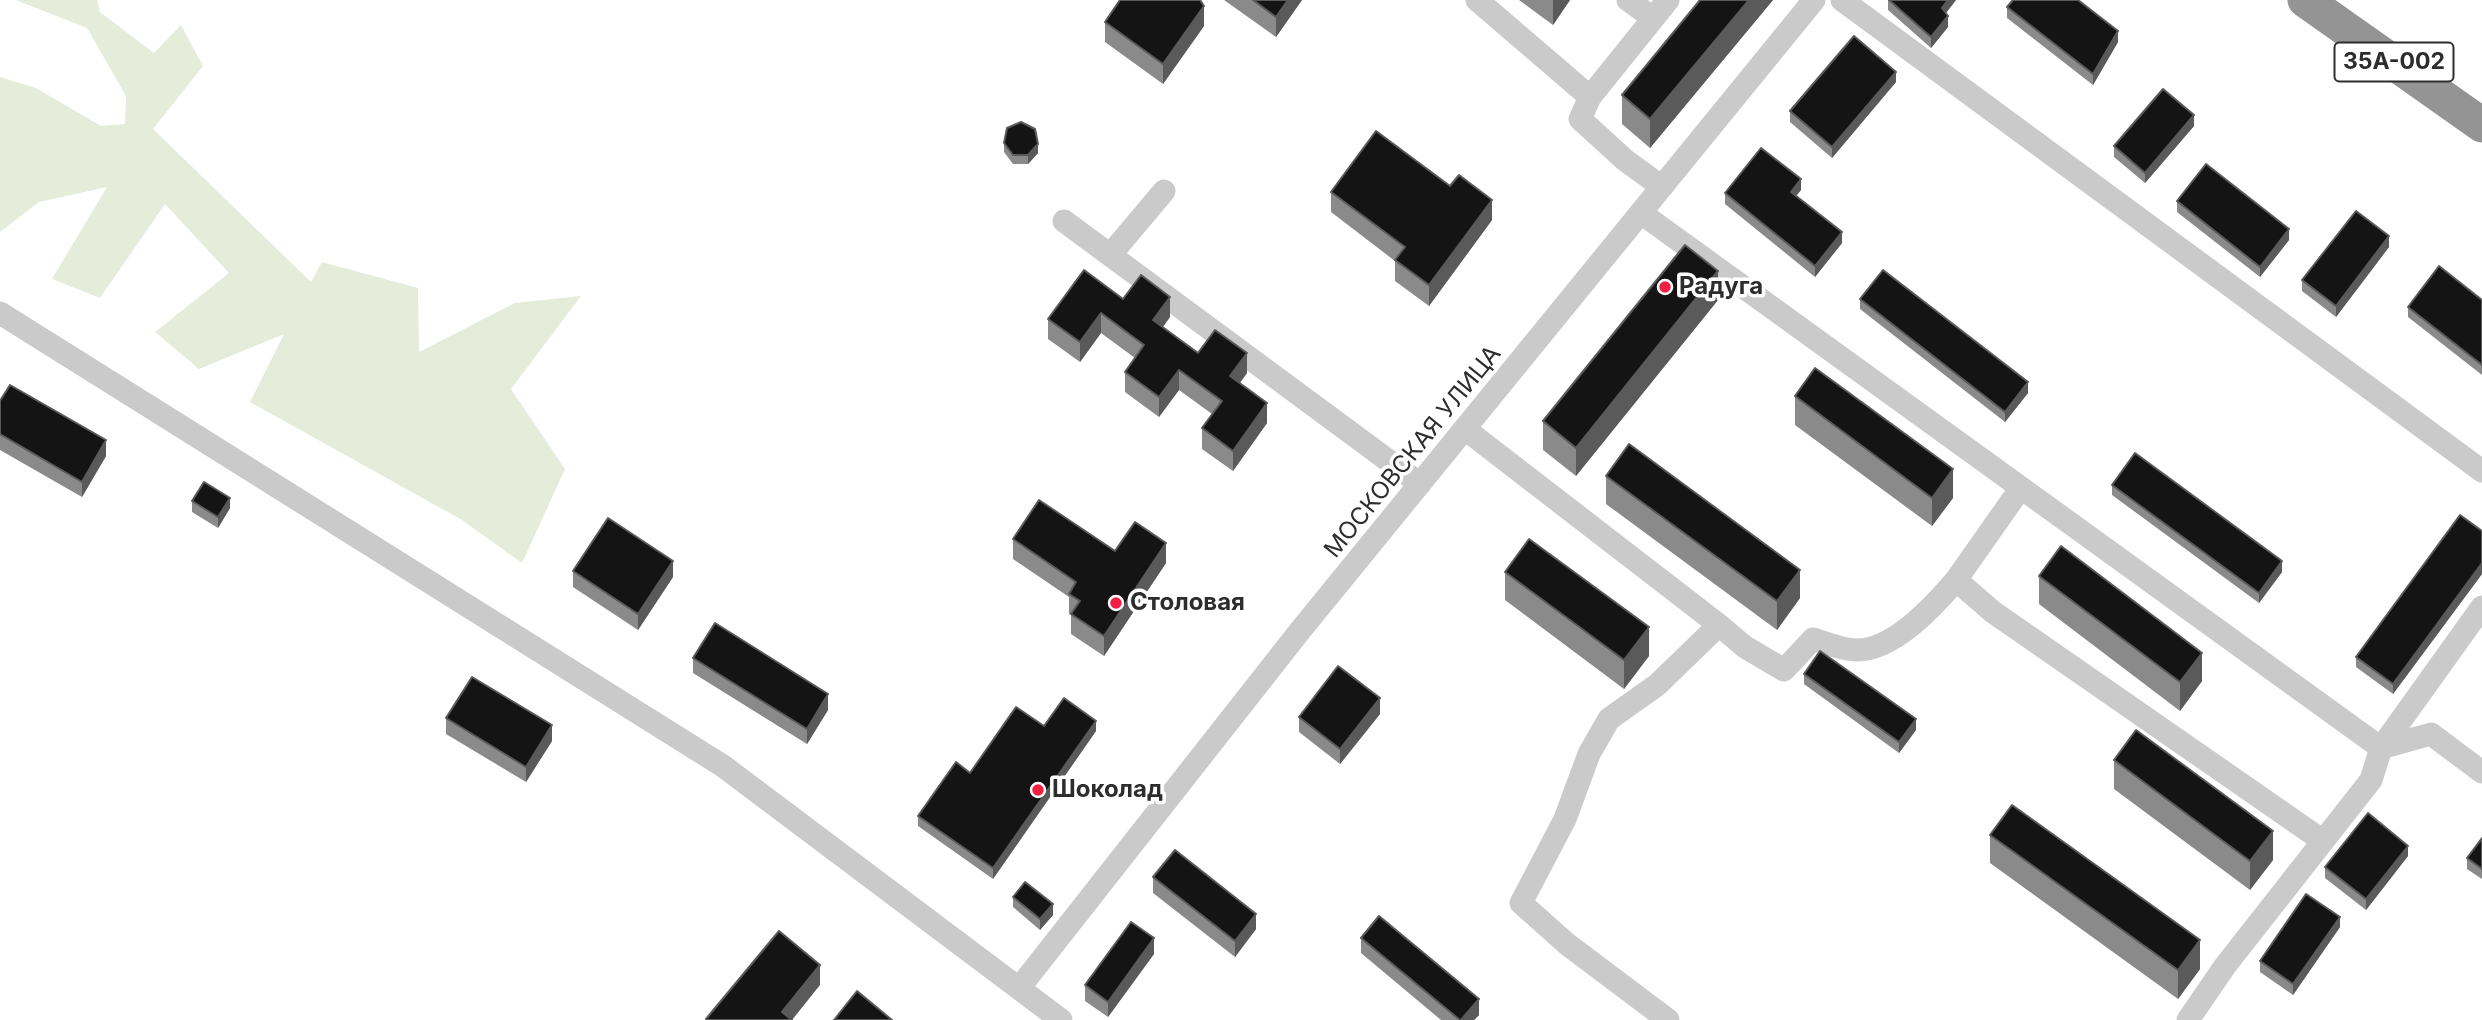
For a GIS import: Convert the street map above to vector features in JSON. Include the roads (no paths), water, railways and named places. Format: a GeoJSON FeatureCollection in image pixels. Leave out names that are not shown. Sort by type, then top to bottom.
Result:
{"type":"FeatureCollection","features":[{"type":"Feature","properties":{"kind":"highway","name":"35А-002"},"geometry":{"type":"LineString","coordinates":[[2305,0],[2482,125]]}},
{"type":"Feature","properties":{"kind":"street"},"geometry":{"type":"LineString","coordinates":[[1476,0],[1590,97]]}},
{"type":"Feature","properties":{"kind":"street"},"geometry":{"type":"LineString","coordinates":[[1628,0],[1654,18]]}},
{"type":"Feature","properties":{"kind":"street"},"geometry":{"type":"LineString","coordinates":[[1662,187],[1625,160],[1580,119],[1590,97],[1668,0]]}},
{"type":"Feature","properties":{"kind":"street","name":"МОСКОВСКАЯ УЛИЦА"},"geometry":{"type":"LineString","coordinates":[[1020,987],[1299,632],[1814,0]]}},
{"type":"Feature","properties":{"kind":"street"},"geometry":{"type":"LineString","coordinates":[[1842,0],[2482,471]]}},
{"type":"Feature","properties":{"kind":"street"},"geometry":{"type":"LineString","coordinates":[[1111,254],[1164,191]]}},
{"type":"Feature","properties":{"kind":"street"},"geometry":{"type":"LineString","coordinates":[[1641,213],[2381,748]]}},
{"type":"Feature","properties":{"kind":"street"},"geometry":{"type":"LineString","coordinates":[[1064,221],[1420,484]]}},
{"type":"Feature","properties":{"kind":"street"},"geometry":{"type":"LineString","coordinates":[[0,313],[723,766],[1061,1020]]}},
{"type":"Feature","properties":{"kind":"street"},"geometry":{"type":"LineString","coordinates":[[1465,429],[1745,647],[1784,670],[1813,639],[1857,650],[1894,638],[1930,610],[1956,580],[2020,489]]}},
{"type":"Feature","properties":{"kind":"street"},"geometry":{"type":"LineString","coordinates":[[1956,580],[1993,612],[2323,841]]}},
{"type":"Feature","properties":{"kind":"street"},"geometry":{"type":"LineString","coordinates":[[2188,1020],[2225,966],[2371,780],[2381,748],[2482,607]]}},
{"type":"Feature","properties":{"kind":"street"},"geometry":{"type":"LineString","coordinates":[[1668,1020],[1567,944],[1521,903],[1565,819],[1589,754],[1609,719],[1657,685],[1719,625]]}},
{"type":"Feature","properties":{"kind":"street"},"geometry":{"type":"LineString","coordinates":[[2381,748],[2431,734],[2482,772]]}},
{"type":"Feature","properties":{"kind":"place","name":"Радуга"},"geometry":{"type":"Point","coordinates":[1665,287]}},
{"type":"Feature","properties":{"kind":"place","name":"Столовая"},"geometry":{"type":"Point","coordinates":[1116,603]}},
{"type":"Feature","properties":{"kind":"place","name":"Шоколад"},"geometry":{"type":"Point","coordinates":[1038,790]}}]}
